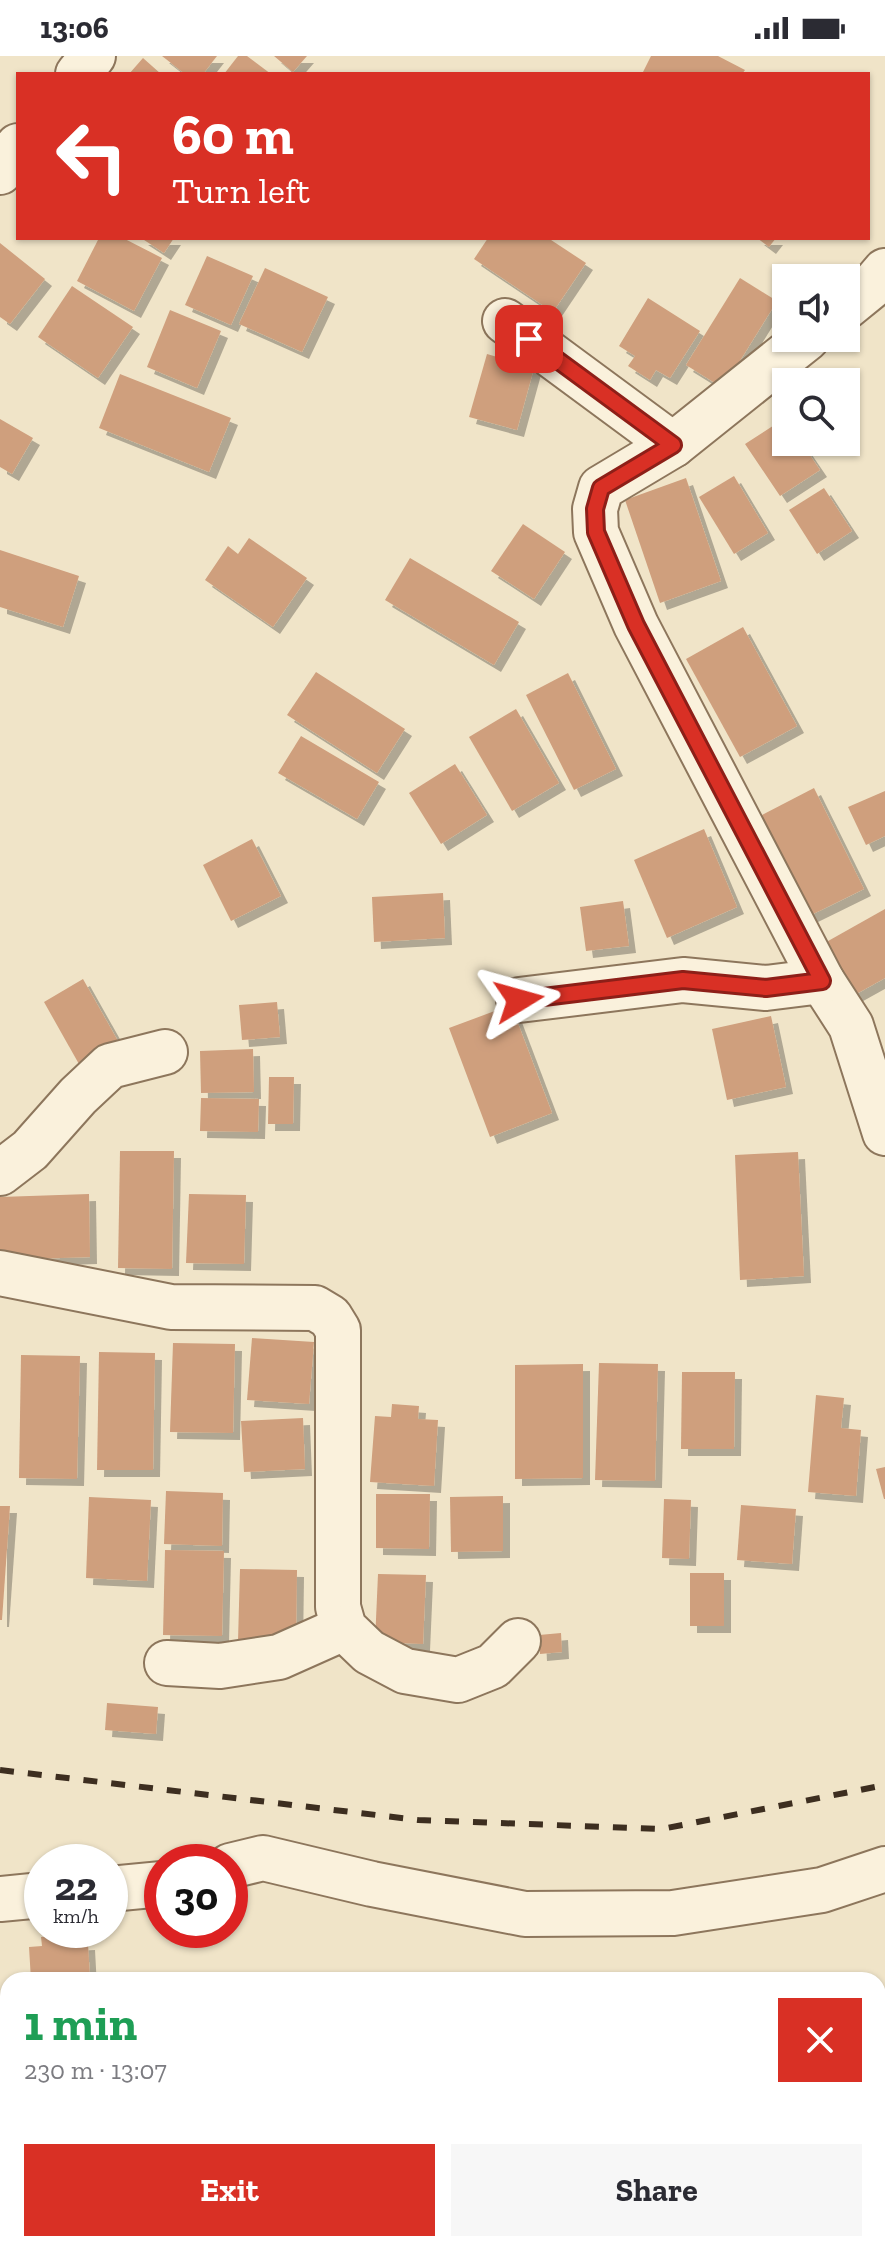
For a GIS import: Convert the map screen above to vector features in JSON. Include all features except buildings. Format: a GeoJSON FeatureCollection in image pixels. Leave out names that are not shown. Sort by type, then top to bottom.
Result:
{"type":"FeatureCollection","features":[{"type":"Feature","properties":{"kind":"street"},"geometry":{"type":"LineString","coordinates":[[80,72],[93,56]]}},
{"type":"Feature","properties":{"kind":"street"},"geometry":{"type":"LineString","coordinates":[[0,172],[16,149]]}},
{"type":"Feature","properties":{"kind":"street"},"geometry":{"type":"LineString","coordinates":[[860,296],[885,271]]}},
{"type":"Feature","properties":{"kind":"street"},"geometry":{"type":"LineString","coordinates":[[505,321],[673,445]]}},
{"type":"Feature","properties":{"kind":"street"},"geometry":{"type":"LineString","coordinates":[[789,352],[673,445],[601,488],[595,509],[596,532],[636,625],[822,981],[868,1024],[885,1133]]}},
{"type":"Feature","properties":{"kind":"street"},"geometry":{"type":"LineString","coordinates":[[519,1000],[683,980],[766,988],[822,981]]}},
{"type":"Feature","properties":{"kind":"street"},"geometry":{"type":"LineString","coordinates":[[0,1173],[30,1150],[78,1096],[110,1066],[165,1052]]}},
{"type":"Feature","properties":{"kind":"street"},"geometry":{"type":"LineString","coordinates":[[0,1273],[171,1307],[315,1308],[330,1317],[338,1330],[338,1607],[344,1628],[369,1652],[405,1671],[458,1680],[493,1666],[518,1641]]}},
{"type":"Feature","properties":{"kind":"street"},"geometry":{"type":"LineString","coordinates":[[167,1663],[220,1666],[279,1657],[344,1628]]}},
{"type":"Feature","properties":{"kind":"street"},"geometry":{"type":"LineString","coordinates":[[248,1862],[263,1858],[372,1884],[525,1914],[673,1913],[822,1890],[885,1869]]}},
{"type":"Feature","properties":{"kind":"street"},"geometry":{"type":"LineString","coordinates":[[0,1899],[24,1897]]}},
{"type":"Feature","properties":{"kind":"railway"},"geometry":{"type":"LineString","coordinates":[[0,1770],[418,1820],[662,1829],[885,1785]]}},
{"type":"Feature","properties":{"kind":"route"},"geometry":{"type":"LineString","coordinates":[[519,1000],[683,980],[766,988],[822,981],[636,625],[596,532],[595,509],[601,488],[673,445],[529,339]]}}]}
